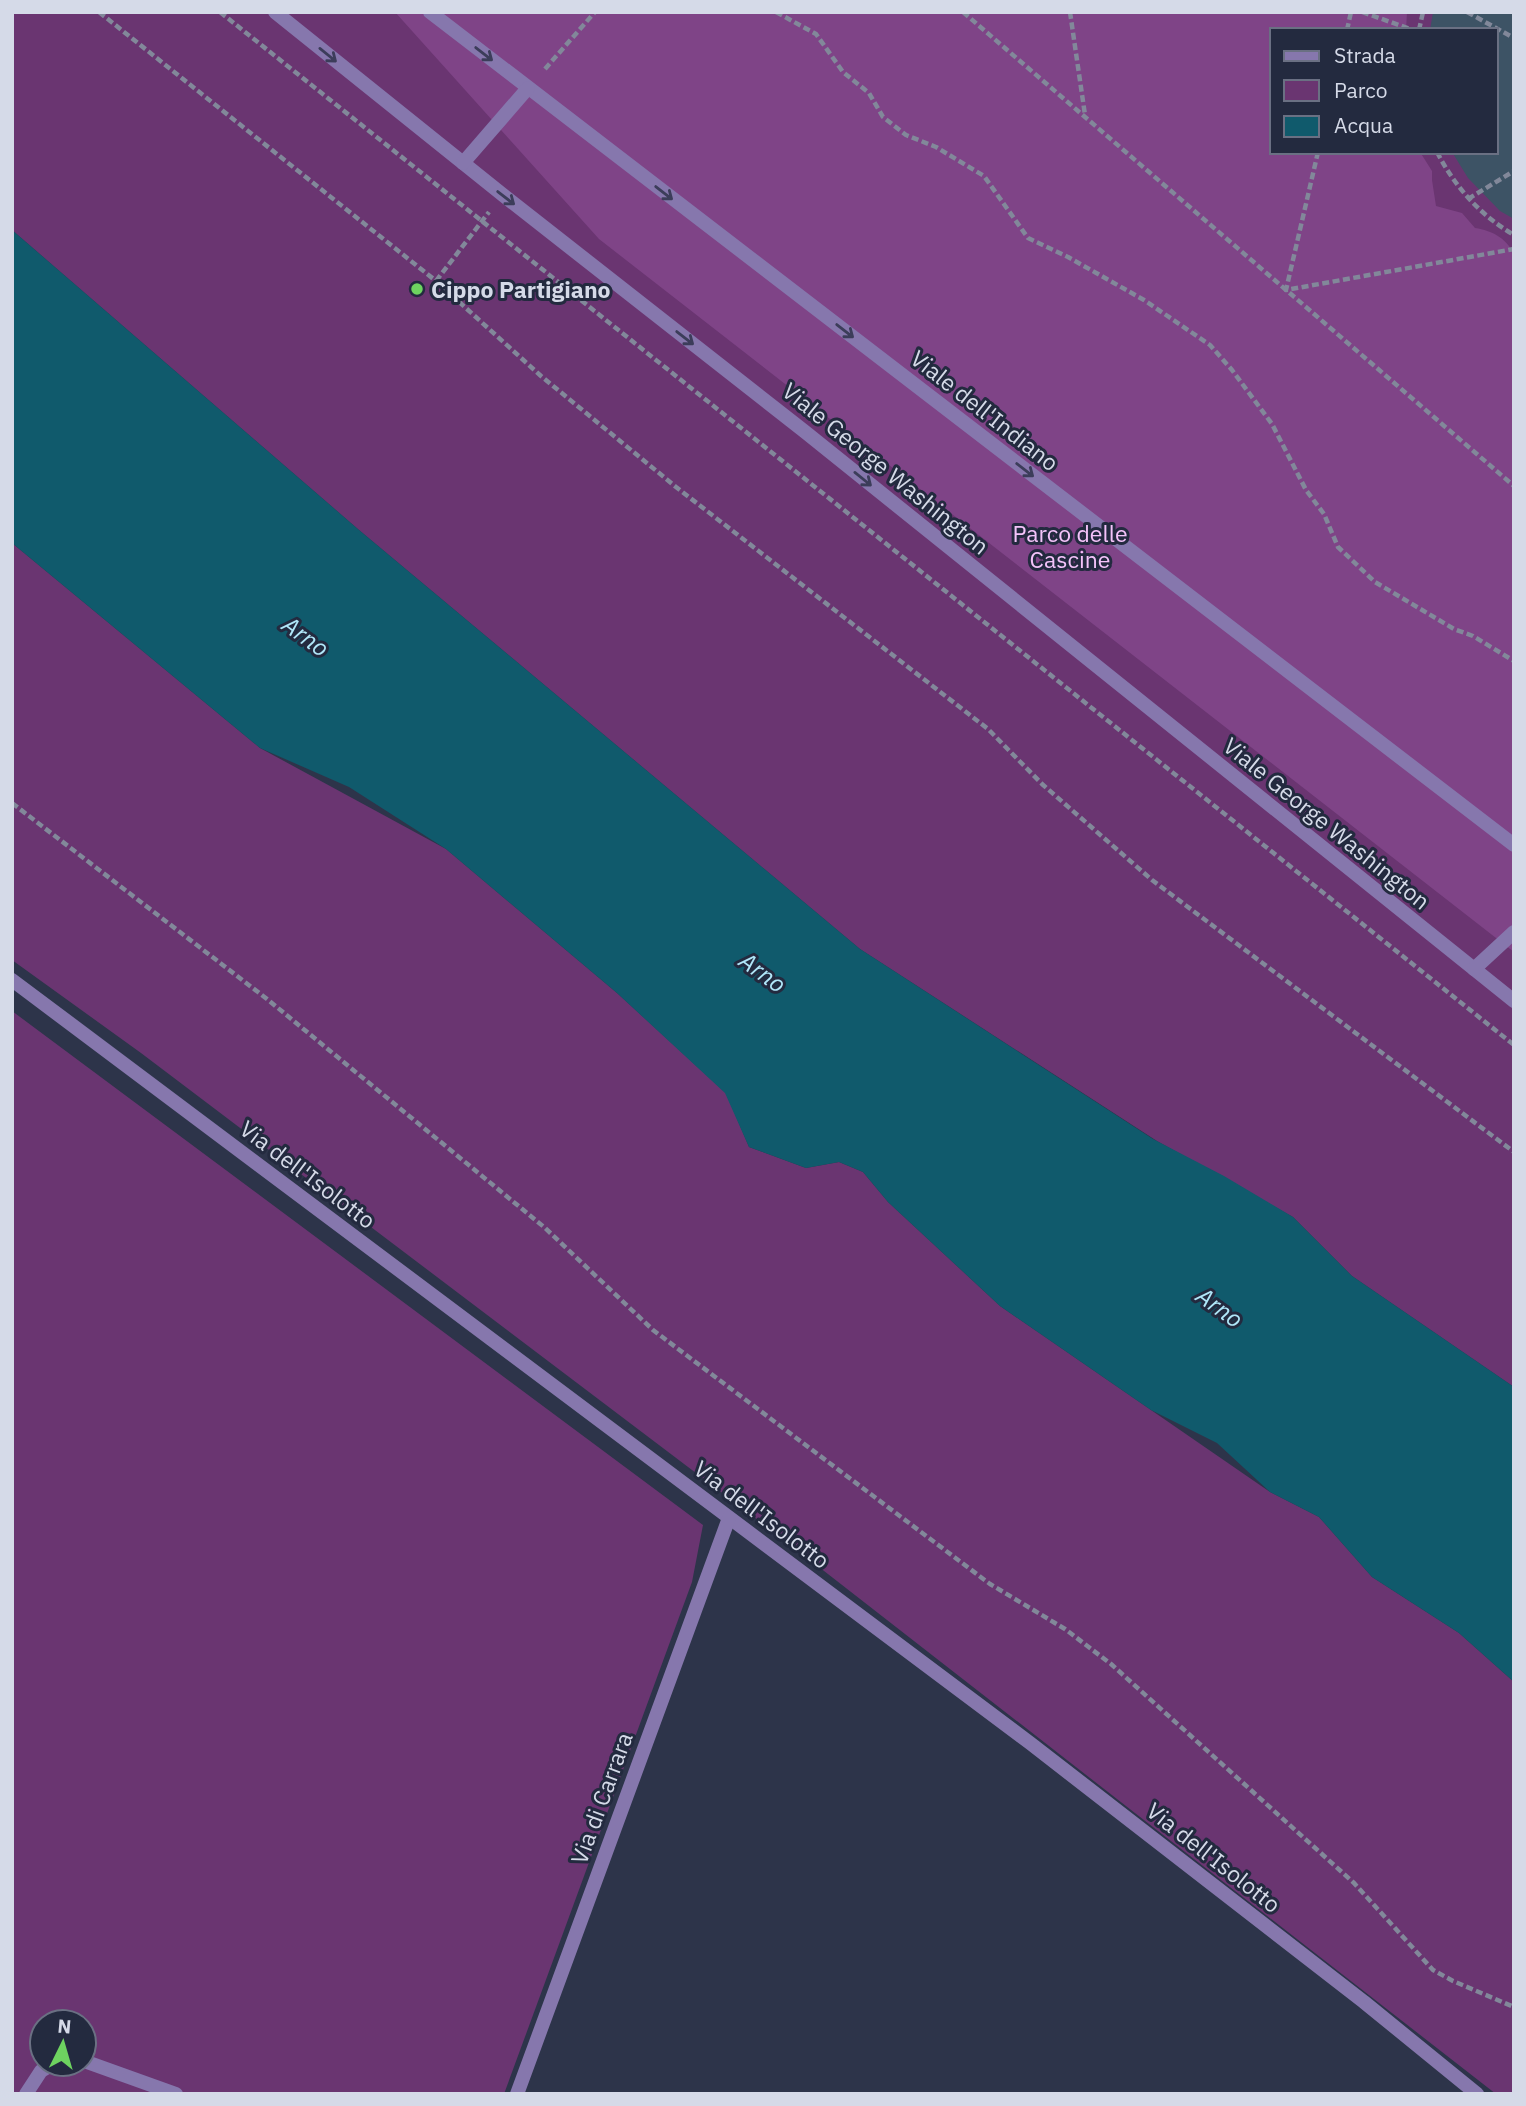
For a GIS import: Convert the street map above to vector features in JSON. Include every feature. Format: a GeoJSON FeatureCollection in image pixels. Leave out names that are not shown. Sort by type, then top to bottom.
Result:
{"type":"FeatureCollection","features":[{"type":"Feature","properties":{"kind":"street","name":"Viale George Washington"},"geometry":{"type":"LineString","coordinates":[[275,12],[804,431],[1514,1001]]}},
{"type":"Feature","properties":{"kind":"street","name":"Viale dell'Indiano"},"geometry":{"type":"LineString","coordinates":[[430,12],[1514,845]]}},
{"type":"Feature","properties":{"kind":"street"},"geometry":{"type":"LineString","coordinates":[[463,163],[528,88]]}},
{"type":"Feature","properties":{"kind":"street"},"geometry":{"type":"LineString","coordinates":[[1474,969],[1514,932]]}},
{"type":"Feature","properties":{"kind":"street","name":"Via dell'Isolotto"},"geometry":{"type":"LineString","coordinates":[[12,980],[1051,1760],[1364,2001],[1477,2094]]}},
{"type":"Feature","properties":{"kind":"street","name":"Via di Carrara"},"geometry":{"type":"LineString","coordinates":[[517,2094],[729,1518]]}},
{"type":"Feature","properties":{"kind":"street"},"geometry":{"type":"LineString","coordinates":[[98,2066],[176,2094]]}},
{"type":"Feature","properties":{"kind":"street"},"geometry":{"type":"LineString","coordinates":[[26,2094],[36,2078]]}},
{"type":"Feature","properties":{"kind":"path"},"geometry":{"type":"LineString","coordinates":[[99,12],[436,281],[541,376],[676,487],[988,729],[1042,784],[1152,880],[1514,1152]]}},
{"type":"Feature","properties":{"kind":"path"},"geometry":{"type":"LineString","coordinates":[[220,12],[1514,1045]]}},
{"type":"Feature","properties":{"kind":"path"},"geometry":{"type":"LineString","coordinates":[[528,88],[595,12]]}},
{"type":"Feature","properties":{"kind":"path"},"geometry":{"type":"LineString","coordinates":[[776,12],[816,34],[843,72],[869,93],[883,117],[906,135],[936,147],[984,176],[1028,238],[1144,300],[1210,345],[1272,424],[1306,491],[1324,514],[1338,547],[1385,588],[1514,661]]}},
{"type":"Feature","properties":{"kind":"path"},"geometry":{"type":"LineString","coordinates":[[963,12],[1514,486]]}},
{"type":"Feature","properties":{"kind":"path"},"geometry":{"type":"LineString","coordinates":[[1070,12],[1085,117]]}},
{"type":"Feature","properties":{"kind":"path"},"geometry":{"type":"LineString","coordinates":[[1362,12],[1410,28]]}},
{"type":"Feature","properties":{"kind":"path"},"geometry":{"type":"LineString","coordinates":[[1467,12],[1496,28]]}},
{"type":"Feature","properties":{"kind":"path"},"geometry":{"type":"LineString","coordinates":[[1498,29],[1514,38]]}},
{"type":"Feature","properties":{"kind":"path"},"geometry":{"type":"LineString","coordinates":[[1286,290],[1318,154]]}},
{"type":"Feature","properties":{"kind":"path"},"geometry":{"type":"LineString","coordinates":[[1438,154],[1448,174],[1468,199],[1485,216],[1514,236]]}},
{"type":"Feature","properties":{"kind":"path"},"geometry":{"type":"LineString","coordinates":[[1468,199],[1514,171]]}},
{"type":"Feature","properties":{"kind":"path"},"geometry":{"type":"LineString","coordinates":[[436,281],[475,231]]}},
{"type":"Feature","properties":{"kind":"path"},"geometry":{"type":"LineString","coordinates":[[1286,290],[1514,249]]}},
{"type":"Feature","properties":{"kind":"path"},"geometry":{"type":"LineString","coordinates":[[12,803],[267,999],[544,1227],[653,1329],[990,1584],[1065,1629],[1111,1664],[1354,1883],[1433,1970],[1453,1982],[1514,2007]]}},
{"type":"Feature","properties":{"kind":"green space","name":"Parco delle Cascine"},"geometry":{"type":"Polygon","coordinates":[[[12,12],[1514,12],[1514,1387],[1352,1276],[1293,1217],[1157,1141],[860,949],[359,530],[12,230],[12,12]]]}},
{"type":"Feature","properties":{"kind":"green space"},"geometry":{"type":"Polygon","coordinates":[[[395,12],[1407,12],[1406,28],[1270,28],[1270,154],[1421,154],[1432,171],[1436,206],[1462,213],[1475,228],[1498,236],[1514,253],[1514,952],[599,239],[395,12]]]}},
{"type":"Feature","properties":{"kind":"green space"},"geometry":{"type":"Polygon","coordinates":[[[12,543],[260,748],[446,849],[617,993],[726,1093],[749,1147],[806,1168],[839,1162],[863,1172],[888,1202],[1000,1306],[1270,1492],[1319,1517],[1372,1577],[1459,1633],[1514,1682],[1514,2094],[1496,2094],[774,1532],[141,1053],[12,960],[12,543]]]}},
{"type":"Feature","properties":{"kind":"green space"},"geometry":{"type":"Polygon","coordinates":[[[12,1011],[703,1525],[692,1582],[504,2094],[12,2094],[12,1011]]]}},
{"type":"Feature","properties":{"kind":"water","name":"Arno"},"geometry":{"type":"Polygon","coordinates":[[[12,230],[359,530],[860,949],[1153,1139],[1224,1176],[1293,1217],[1352,1276],[1514,1387],[1514,1682],[1459,1633],[1372,1577],[1319,1517],[1270,1492],[1217,1443],[1151,1410],[1000,1306],[888,1202],[863,1172],[839,1162],[806,1168],[749,1147],[725,1093],[617,993],[446,849],[349,787],[260,748],[12,543],[12,230]]]}},
{"type":"Feature","properties":{"kind":"building"},"geometry":{"type":"Polygon","coordinates":[[[1433,12],[1514,12],[1514,219],[1500,211],[1468,178],[1453,154],[1498,154],[1498,28],[1430,28],[1433,12]]]}},
{"type":"Feature","properties":{"kind":"place","name":"Cippo Partigiano"},"geometry":{"type":"Point","coordinates":[417,289]}}]}
